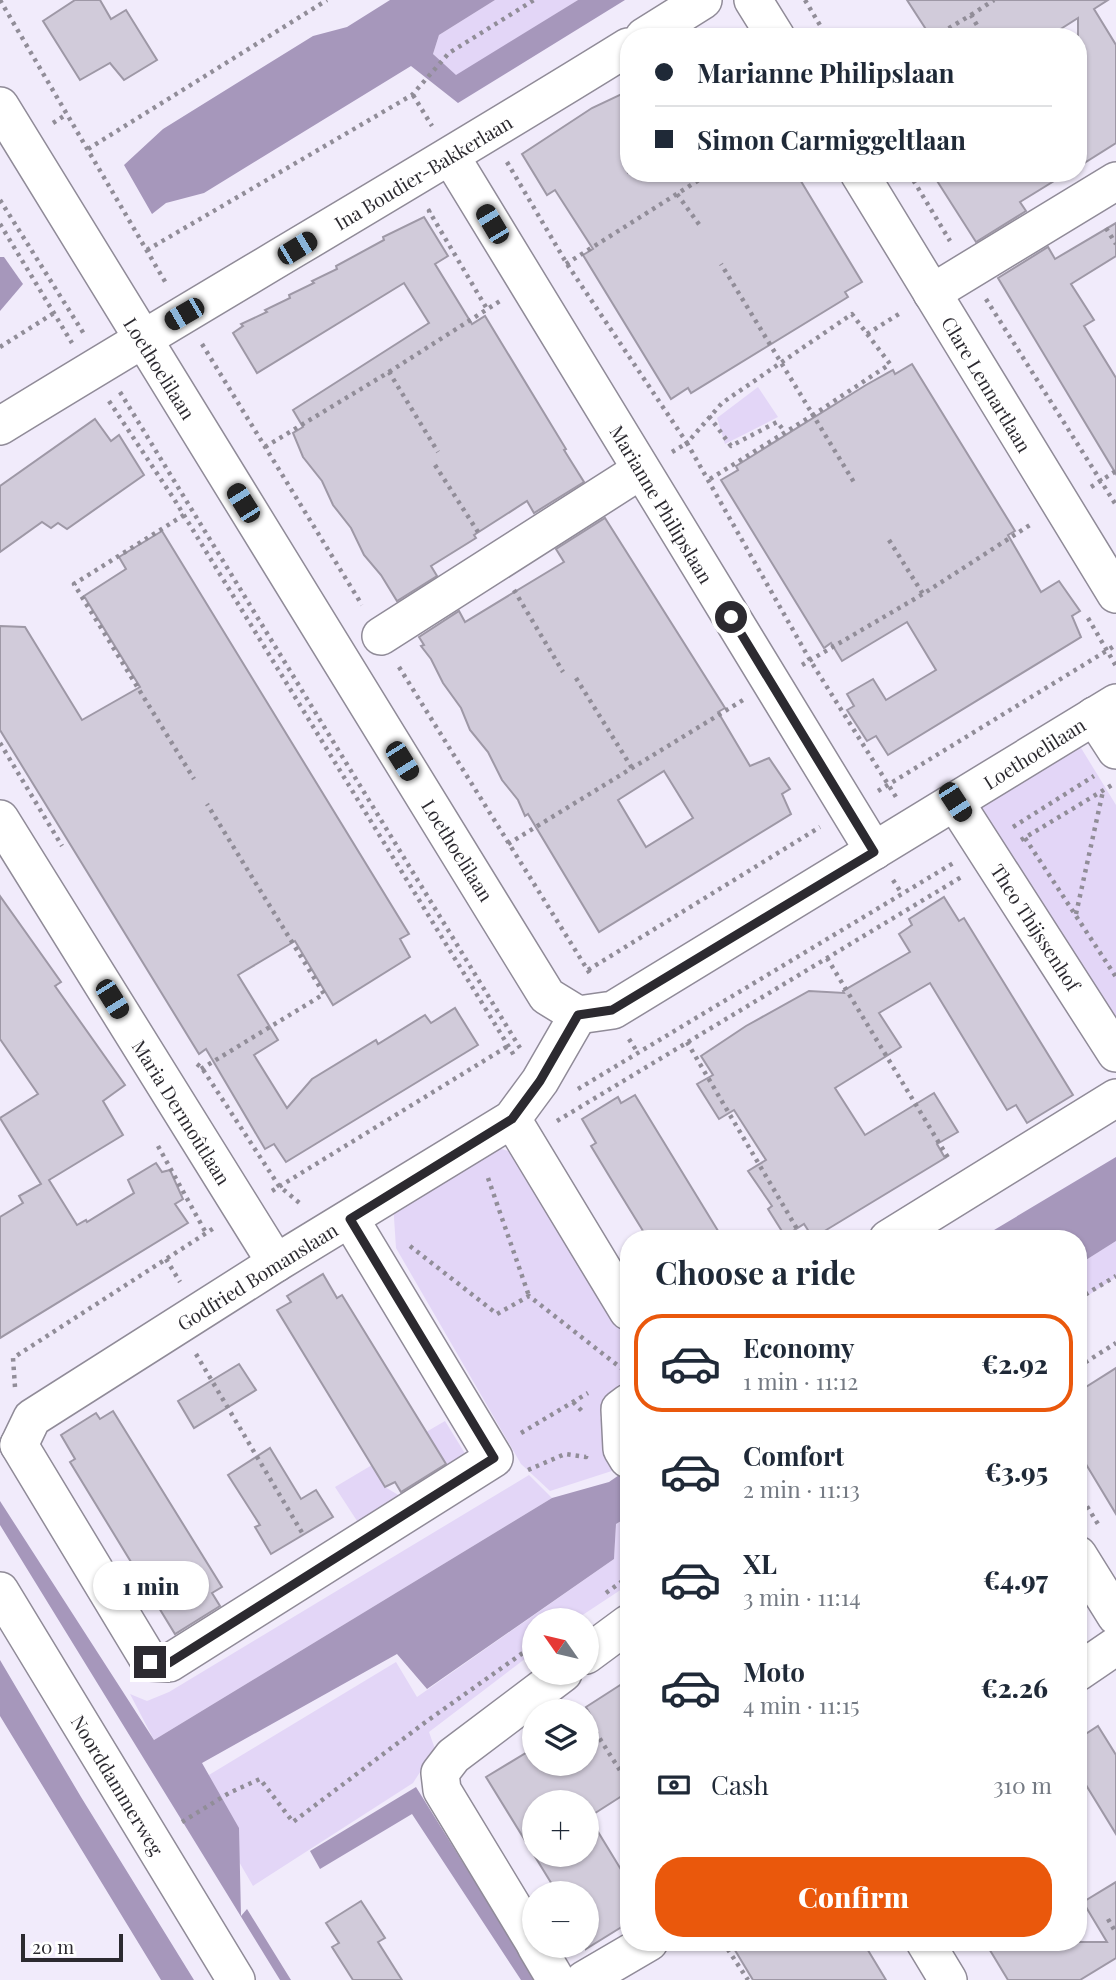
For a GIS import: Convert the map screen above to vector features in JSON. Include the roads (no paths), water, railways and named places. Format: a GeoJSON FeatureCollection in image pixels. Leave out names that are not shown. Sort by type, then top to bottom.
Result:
{"type":"FeatureCollection","features":[{"type":"Feature","properties":{"kind":"street"},"geometry":{"type":"LineString","coordinates":[[658,28],[703,0]]}},
{"type":"Feature","properties":{"kind":"street"},"geometry":{"type":"LineString","coordinates":[[753,0],[770,28]]}},
{"type":"Feature","properties":{"kind":"street","name":"Ina Boudier-Bakkerlaan"},"geometry":{"type":"LineString","coordinates":[[0,426],[451,157],[620,52]]}},
{"type":"Feature","properties":{"kind":"street","name":"Loethoelilaan"},"geometry":{"type":"LineString","coordinates":[[0,106],[11,149],[142,339],[547,996],[595,1012],[874,852],[1105,709]]}},
{"type":"Feature","properties":{"kind":"street","name":"Marianne Philipslaan"},"geometry":{"type":"LineString","coordinates":[[451,157],[874,852]]}},
{"type":"Feature","properties":{"kind":"street"},"geometry":{"type":"LineString","coordinates":[[932,293],[1116,181]]}},
{"type":"Feature","properties":{"kind":"street","name":"Clare Lennartlaan"},"geometry":{"type":"LineString","coordinates":[[864,182],[1116,594]]}},
{"type":"Feature","properties":{"kind":"street"},"geometry":{"type":"LineString","coordinates":[[381,636],[641,470]]}},
{"type":"Feature","properties":{"kind":"street"},"geometry":{"type":"LineString","coordinates":[[1105,709],[1110,760]]}},
{"type":"Feature","properties":{"kind":"street","name":"Theo Thijssenhof"},"geometry":{"type":"LineString","coordinates":[[955,802],[1116,1053]]}},
{"type":"Feature","properties":{"kind":"street","name":"Maria Dermoûtlaan"},"geometry":{"type":"LineString","coordinates":[[0,819],[276,1263]]}},
{"type":"Feature","properties":{"kind":"street","name":"Godfried Bomanslaan"},"geometry":{"type":"LineString","coordinates":[[9,1450],[32,1418],[276,1263],[512,1119],[595,1012]]}},
{"type":"Feature","properties":{"kind":"street"},"geometry":{"type":"LineString","coordinates":[[883,1230],[1116,1098]]}},
{"type":"Feature","properties":{"kind":"street"},"geometry":{"type":"LineString","coordinates":[[512,1119],[620,1298]]}},
{"type":"Feature","properties":{"kind":"street"},"geometry":{"type":"LineString","coordinates":[[9,1450],[150,1662],[169,1663],[496,1451],[350,1219]]}},
{"type":"Feature","properties":{"kind":"street"},"geometry":{"type":"LineString","coordinates":[[614,1452],[620,1409]]}},
{"type":"Feature","properties":{"kind":"street"},"geometry":{"type":"LineString","coordinates":[[1087,1569],[1116,1616]]}},
{"type":"Feature","properties":{"kind":"street","name":"Noorddammerweg"},"geometry":{"type":"LineString","coordinates":[[0,1591],[236,1980]]}},
{"type":"Feature","properties":{"kind":"street"},"geometry":{"type":"LineString","coordinates":[[599,1645],[620,1630]]}},
{"type":"Feature","properties":{"kind":"street"},"geometry":{"type":"LineString","coordinates":[[1087,1666],[1116,1646]]}},
{"type":"Feature","properties":{"kind":"street"},"geometry":{"type":"LineString","coordinates":[[522,1922],[442,1790],[440,1773],[453,1756],[547,1685]]}},
{"type":"Feature","properties":{"kind":"street"},"geometry":{"type":"LineString","coordinates":[[584,1980],[634,1951]]}},
{"type":"Feature","properties":{"kind":"street"},"geometry":{"type":"LineString","coordinates":[[930,1951],[948,1980]]}},
{"type":"Feature","properties":{"kind":"street"},"geometry":{"type":"LineString","coordinates":[[543,1958],[556,1980]]}}]}
